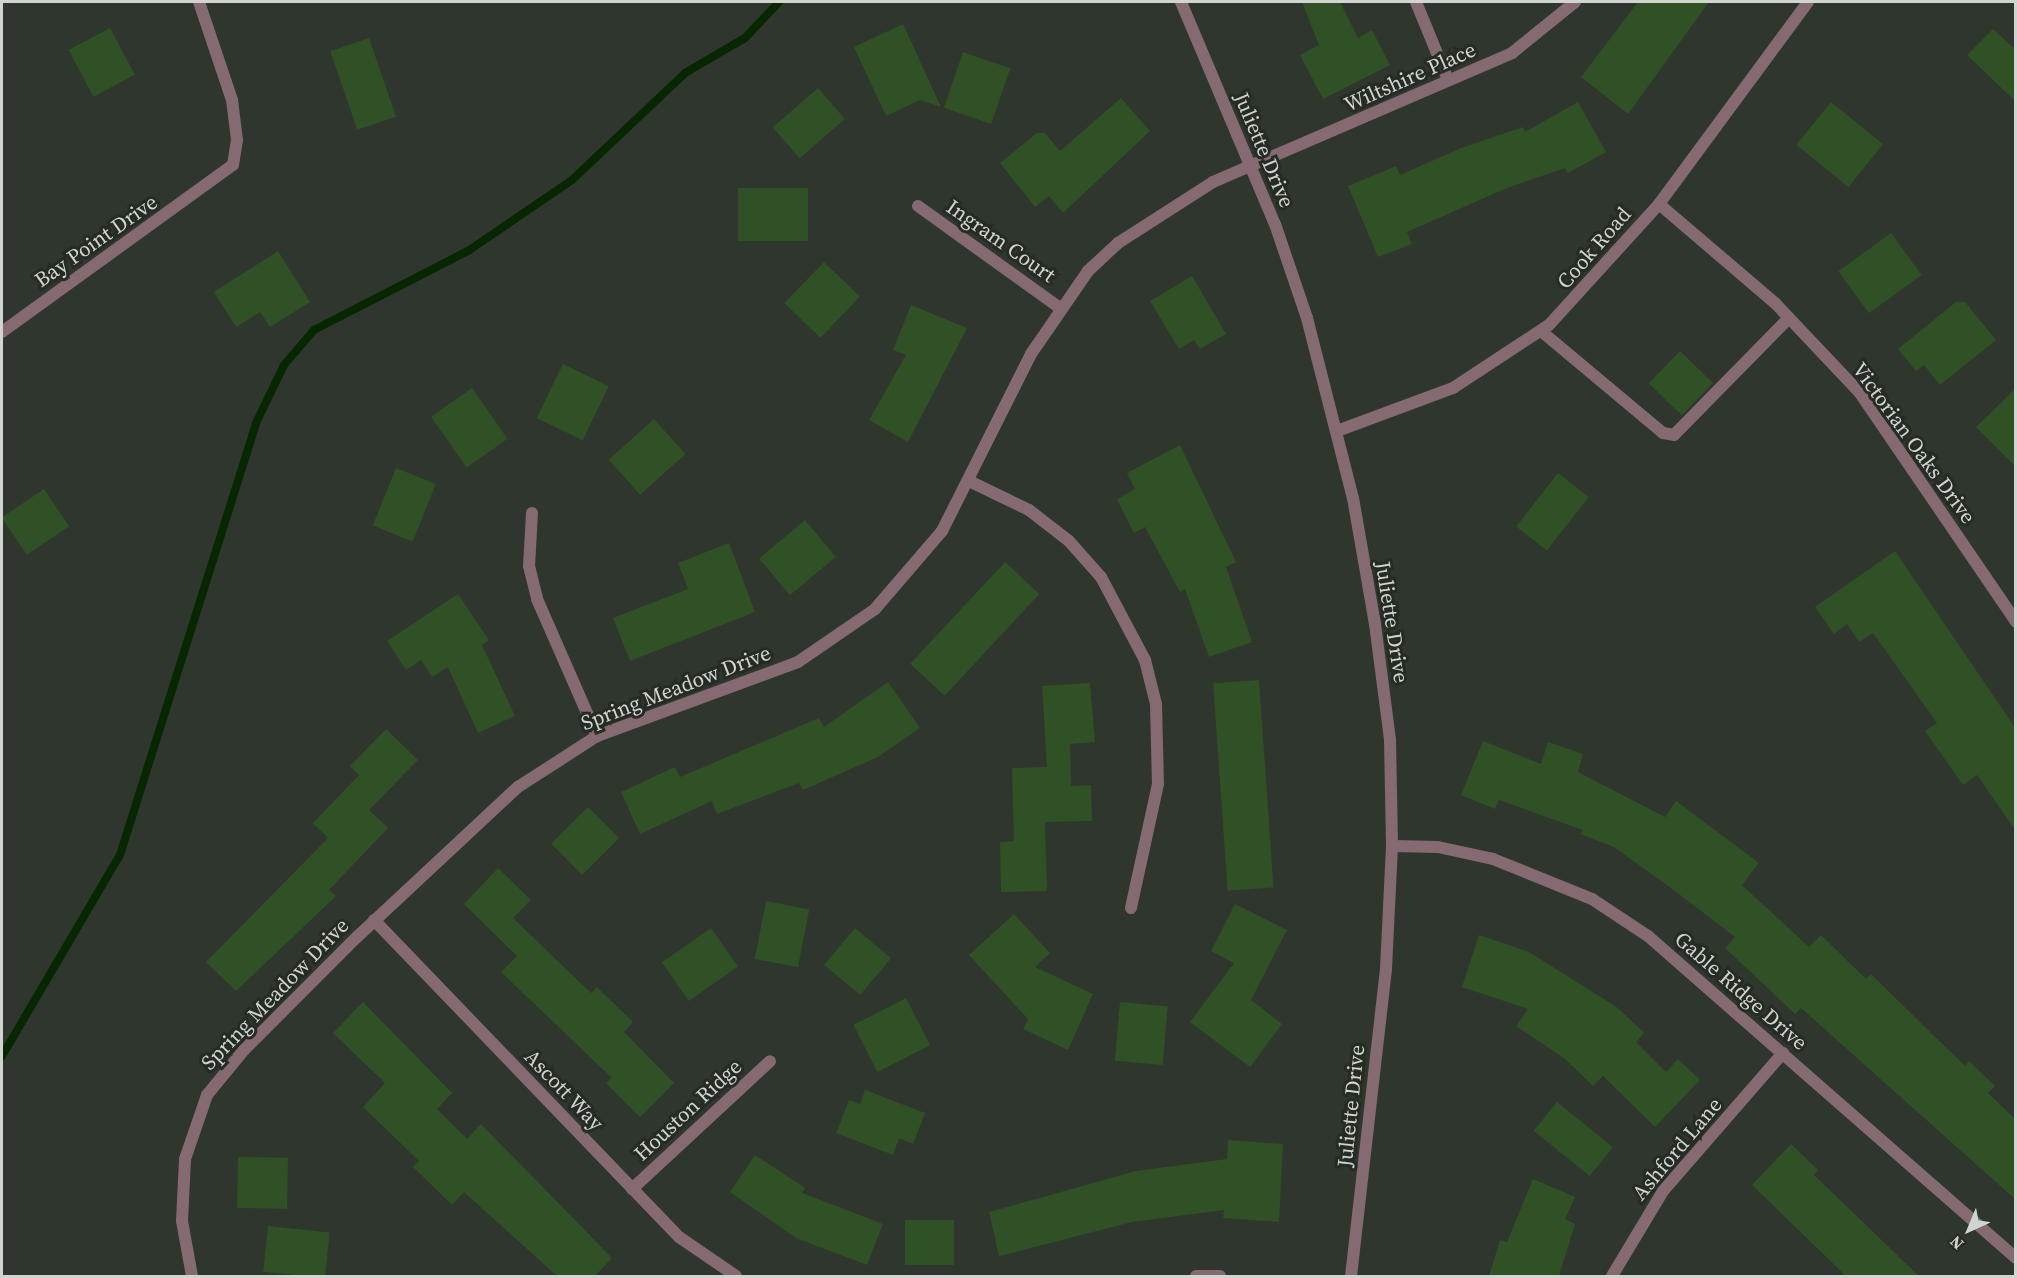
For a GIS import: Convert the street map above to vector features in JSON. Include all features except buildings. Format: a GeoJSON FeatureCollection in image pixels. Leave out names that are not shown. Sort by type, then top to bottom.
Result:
{"type":"FeatureCollection","features":[{"type":"Feature","properties":{"kind":"street","name":"Bay Point Drive"},"geometry":{"type":"LineString","coordinates":[[2,332],[213,183],[233,165],[237,140],[232,100],[199,2]]}},
{"type":"Feature","properties":{"kind":"street","name":"Juliette Drive"},"geometry":{"type":"LineString","coordinates":[[1181,2],[1303,308],[1337,431],[1376,635],[1390,740],[1392,846],[1386,969],[1351,1276]]}},
{"type":"Feature","properties":{"kind":"street"},"geometry":{"type":"LineString","coordinates":[[1416,2],[1448,80]]}},
{"type":"Feature","properties":{"kind":"street","name":"Wiltshire Place"},"geometry":{"type":"LineString","coordinates":[[1249,170],[1512,53],[1575,2]]}},
{"type":"Feature","properties":{"kind":"street","name":"Cook Road"},"geometry":{"type":"LineString","coordinates":[[1337,431],[1453,388],[1541,331],[1584,292],[1659,204],[1808,2]]}},
{"type":"Feature","properties":{"kind":"street","name":"Spring Meadow Drive"},"geometry":{"type":"LineString","coordinates":[[192,1276],[182,1221],[185,1159],[207,1095],[244,1050],[374,920],[518,787],[597,736],[753,682],[837,638],[909,575],[969,481],[1060,308],[1118,243],[1161,211],[1249,170]]}},
{"type":"Feature","properties":{"kind":"street","name":"Victorian Oaks Drive"},"geometry":{"type":"LineString","coordinates":[[1659,204],[1789,318],[1860,393],[2016,622]]}},
{"type":"Feature","properties":{"kind":"street","name":"Ingram Court"},"geometry":{"type":"LineString","coordinates":[[918,206],[1060,308]]}},
{"type":"Feature","properties":{"kind":"street"},"geometry":{"type":"LineString","coordinates":[[1541,331],[1663,433],[1674,435],[1789,318]]}},
{"type":"Feature","properties":{"kind":"street"},"geometry":{"type":"LineString","coordinates":[[969,481],[1029,510],[1069,541],[1101,577],[1145,660],[1156,704],[1158,784],[1131,908]]}},
{"type":"Feature","properties":{"kind":"street"},"geometry":{"type":"LineString","coordinates":[[531,513],[529,566],[537,599],[597,736]]}},
{"type":"Feature","properties":{"kind":"street","name":"Gable Ridge Drive"},"geometry":{"type":"LineString","coordinates":[[1392,846],[1437,847],[1493,858],[1592,899],[1648,936],[2016,1258]]}},
{"type":"Feature","properties":{"kind":"street","name":"Ascott Way"},"geometry":{"type":"LineString","coordinates":[[374,920],[679,1237],[736,1276]]}},
{"type":"Feature","properties":{"kind":"street","name":"Ashford Lane"},"geometry":{"type":"LineString","coordinates":[[1612,1276],[1663,1191],[1783,1053]]}},
{"type":"Feature","properties":{"kind":"street","name":"Houston Ridge"},"geometry":{"type":"LineString","coordinates":[[632,1189],[770,1061]]}},
{"type":"Feature","properties":{"kind":"street"},"geometry":{"type":"LineString","coordinates":[[1196,1276],[1220,1276]]}},
{"type":"Feature","properties":{"kind":"waterway"},"geometry":{"type":"LineString","coordinates":[[2,1056],[120,855],[256,423],[284,365],[314,330],[468,251],[572,180],[685,73],[745,38],[779,2]]}}]}
